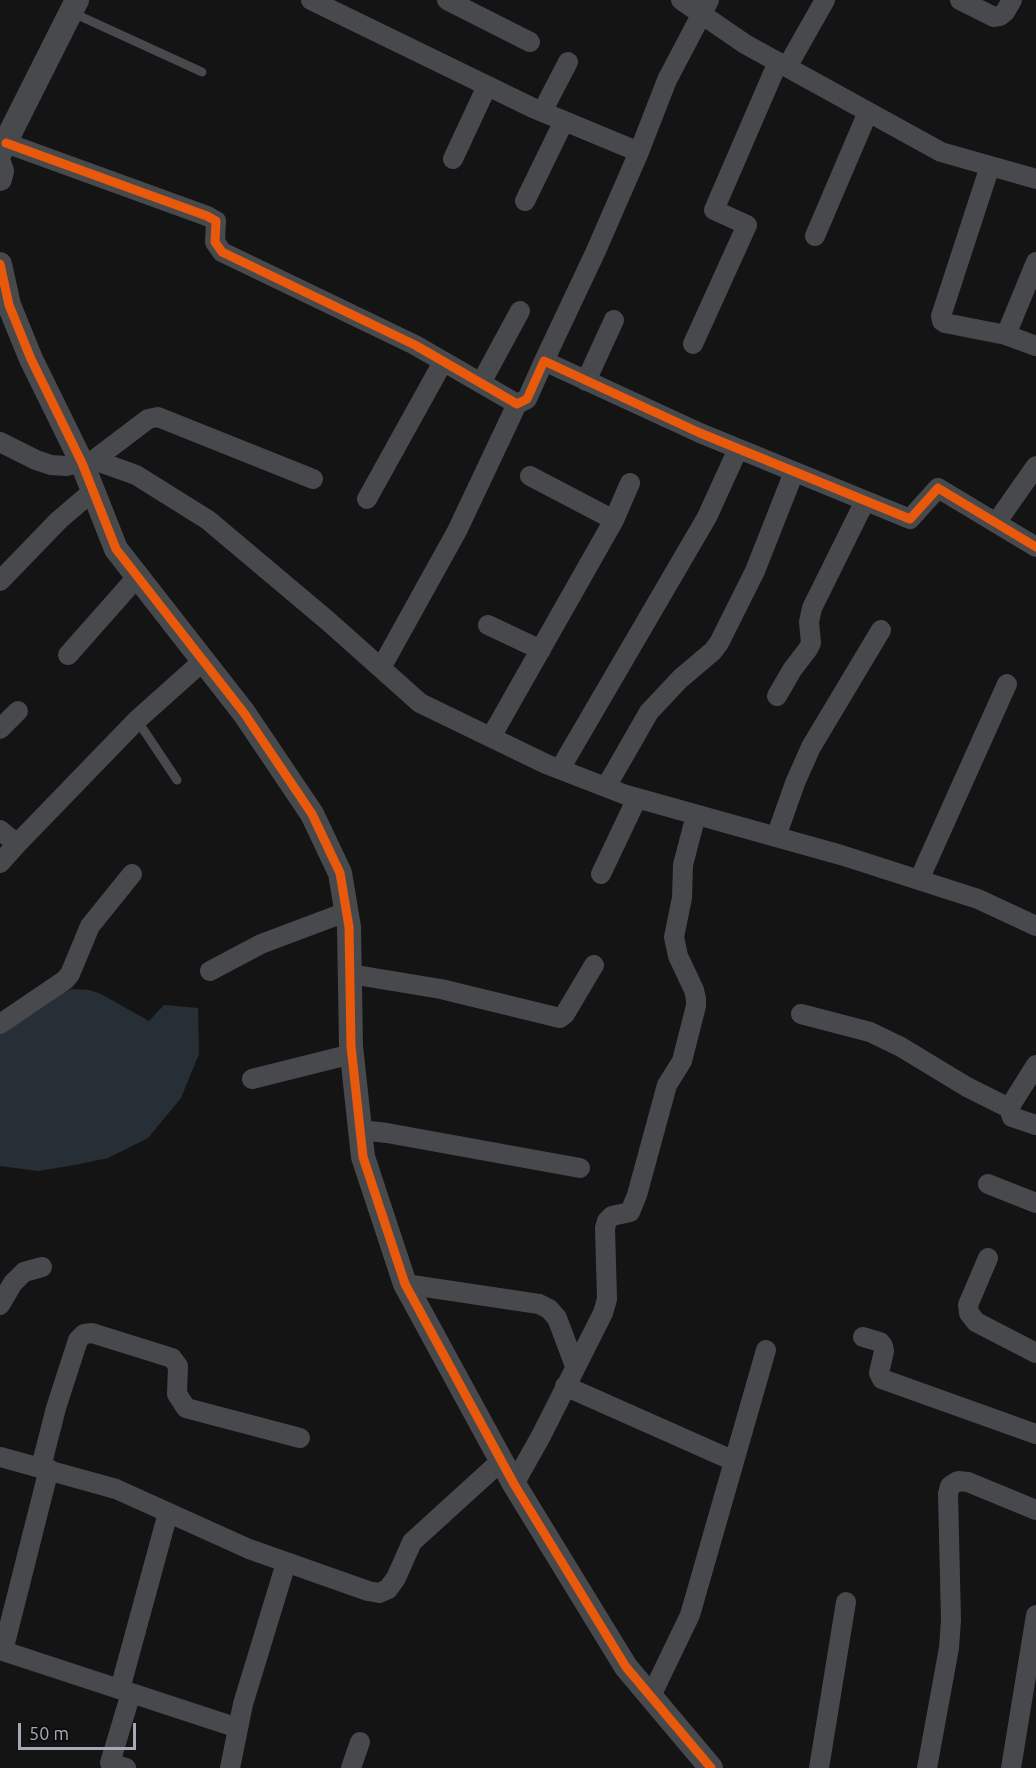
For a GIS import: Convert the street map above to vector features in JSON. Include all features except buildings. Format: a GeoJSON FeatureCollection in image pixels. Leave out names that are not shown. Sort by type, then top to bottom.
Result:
{"type":"FeatureCollection","features":[{"type":"Feature","properties":{"kind":"street"},"geometry":{"type":"LineString","coordinates":[[311,0],[542,112],[639,152]]}},
{"type":"Feature","properties":{"kind":"street"},"geometry":{"type":"LineString","coordinates":[[447,0],[530,42]]}},
{"type":"Feature","properties":{"kind":"street"},"geometry":{"type":"LineString","coordinates":[[681,0],[706,7],[745,44],[941,152],[990,166],[1034,172]]}},
{"type":"Feature","properties":{"kind":"street"},"geometry":{"type":"LineString","coordinates":[[693,344],[747,225],[714,210],[782,65],[825,0]]}},
{"type":"Feature","properties":{"kind":"street"},"geometry":{"type":"LineString","coordinates":[[960,0],[994,17],[1005,12],[1012,0]]}},
{"type":"Feature","properties":{"kind":"street"},"geometry":{"type":"LineString","coordinates":[[0,178],[2,154],[74,6]]}},
{"type":"Feature","properties":{"kind":"street"},"geometry":{"type":"LineString","coordinates":[[381,668],[457,531],[517,404],[527,399],[595,253],[639,152],[667,80],[706,7]]}},
{"type":"Feature","properties":{"kind":"street"},"geometry":{"type":"LineString","coordinates":[[542,112],[568,62]]}},
{"type":"Feature","properties":{"kind":"street"},"geometry":{"type":"LineString","coordinates":[[453,159],[487,86]]}},
{"type":"Feature","properties":{"kind":"street"},"geometry":{"type":"LineString","coordinates":[[815,236],[868,112]]}},
{"type":"Feature","properties":{"kind":"street"},"geometry":{"type":"LineString","coordinates":[[525,201],[564,121]]}},
{"type":"Feature","properties":{"kind":"street"},"geometry":{"type":"LineString","coordinates":[[2,154],[207,216],[216,221],[214,242],[222,252],[415,345],[517,404]]}},
{"type":"Feature","properties":{"kind":"street"},"geometry":{"type":"LineString","coordinates":[[990,166],[942,321],[1006,335],[1036,346]]}},
{"type":"Feature","properties":{"kind":"street"},"geometry":{"type":"LineString","coordinates":[[1006,335],[1036,262]]}},
{"type":"Feature","properties":{"kind":"street"},"geometry":{"type":"LineString","coordinates":[[0,264],[9,305],[31,359],[88,461],[93,491],[116,549],[244,713],[312,814],[340,873],[349,927],[352,1054],[363,1157],[405,1284],[514,1484],[626,1667],[711,1768]]}},
{"type":"Feature","properties":{"kind":"street"},"geometry":{"type":"LineString","coordinates":[[481,383],[520,310]]}},
{"type":"Feature","properties":{"kind":"street"},"geometry":{"type":"LineString","coordinates":[[586,381],[614,320]]}},
{"type":"Feature","properties":{"kind":"street"},"geometry":{"type":"LineString","coordinates":[[544,361],[738,449],[910,519],[938,488],[1036,547]]}},
{"type":"Feature","properties":{"kind":"street"},"geometry":{"type":"LineString","coordinates":[[367,499],[443,362]]}},
{"type":"Feature","properties":{"kind":"street"},"geometry":{"type":"LineString","coordinates":[[0,442],[36,460],[51,465],[66,466],[88,461],[148,419],[158,417],[313,479]]}},
{"type":"Feature","properties":{"kind":"street"},"geometry":{"type":"LineString","coordinates":[[560,769],[707,517],[738,449]]}},
{"type":"Feature","properties":{"kind":"street"},"geometry":{"type":"LineString","coordinates":[[88,461],[136,475],[208,520],[328,621],[420,703],[560,769],[606,788],[842,855],[978,899],[1036,926]]}},
{"type":"Feature","properties":{"kind":"street"},"geometry":{"type":"LineString","coordinates":[[996,523],[1036,466]]}},
{"type":"Feature","properties":{"kind":"street"},"geometry":{"type":"LineString","coordinates":[[606,788],[649,712],[680,679],[713,651],[718,643],[755,571],[794,472]]}},
{"type":"Feature","properties":{"kind":"street"},"geometry":{"type":"LineString","coordinates":[[530,476],[614,520]]}},
{"type":"Feature","properties":{"kind":"street"},"geometry":{"type":"LineString","coordinates":[[491,737],[614,520],[630,483]]}},
{"type":"Feature","properties":{"kind":"street"},"geometry":{"type":"LineString","coordinates":[[0,581],[59,520],[93,491]]}},
{"type":"Feature","properties":{"kind":"street"},"geometry":{"type":"LineString","coordinates":[[777,696],[811,643],[809,622],[812,608],[865,501]]}},
{"type":"Feature","properties":{"kind":"street"},"geometry":{"type":"LineString","coordinates":[[68,655],[137,577]]}},
{"type":"Feature","properties":{"kind":"street"},"geometry":{"type":"LineString","coordinates":[[488,625],[541,650]]}},
{"type":"Feature","properties":{"kind":"street"},"geometry":{"type":"LineString","coordinates":[[776,837],[795,783],[811,747],[881,630]]}},
{"type":"Feature","properties":{"kind":"street"},"geometry":{"type":"LineString","coordinates":[[0,863],[137,720],[203,661]]}},
{"type":"Feature","properties":{"kind":"street"},"geometry":{"type":"LineString","coordinates":[[919,880],[1007,684]]}},
{"type":"Feature","properties":{"kind":"street"},"geometry":{"type":"LineString","coordinates":[[0,729],[18,711]]}},
{"type":"Feature","properties":{"kind":"street"},"geometry":{"type":"LineString","coordinates":[[601,874],[637,798]]}},
{"type":"Feature","properties":{"kind":"street"},"geometry":{"type":"LineString","coordinates":[[514,1484],[603,1313],[607,1299],[605,1228],[607,1221],[612,1216],[630,1212],[667,1085],[682,1061],[696,1006],[694,990],[678,956],[674,937],[682,898],[683,865],[696,815]]}},
{"type":"Feature","properties":{"kind":"street"},"geometry":{"type":"LineString","coordinates":[[0,831],[17,843]]}},
{"type":"Feature","properties":{"kind":"street"},"geometry":{"type":"LineString","coordinates":[[0,1024],[65,980],[70,974],[90,927],[132,874]]}},
{"type":"Feature","properties":{"kind":"street"},"geometry":{"type":"LineString","coordinates":[[210,971],[261,944],[346,912]]}},
{"type":"Feature","properties":{"kind":"street"},"geometry":{"type":"LineString","coordinates":[[350,974],[441,989],[560,1018],[565,1014],[594,965]]}},
{"type":"Feature","properties":{"kind":"street"},"geometry":{"type":"LineString","coordinates":[[801,1014],[870,1032],[901,1047],[967,1087],[1010,1108]]}},
{"type":"Feature","properties":{"kind":"street"},"geometry":{"type":"LineString","coordinates":[[252,1079],[352,1054]]}},
{"type":"Feature","properties":{"kind":"street"},"geometry":{"type":"LineString","coordinates":[[1036,1065],[1010,1108],[1012,1117],[1036,1125]]}},
{"type":"Feature","properties":{"kind":"street"},"geometry":{"type":"LineString","coordinates":[[360,1131],[387,1133],[580,1168]]}},
{"type":"Feature","properties":{"kind":"street"},"geometry":{"type":"LineString","coordinates":[[988,1184],[1036,1203]]}},
{"type":"Feature","properties":{"kind":"street"},"geometry":{"type":"LineString","coordinates":[[988,1258],[968,1305],[969,1313],[976,1322],[1036,1353]]}},
{"type":"Feature","properties":{"kind":"street"},"geometry":{"type":"LineString","coordinates":[[0,1305],[13,1283],[24,1272],[42,1267]]}},
{"type":"Feature","properties":{"kind":"street"},"geometry":{"type":"LineString","coordinates":[[405,1284],[539,1304],[549,1309],[557,1318],[575,1366]]}},
{"type":"Feature","properties":{"kind":"street"},"geometry":{"type":"LineString","coordinates":[[238,1728],[2,1651],[45,1468],[56,1408],[78,1340],[84,1334],[92,1333],[172,1358],[178,1366],[177,1394],[186,1408],[300,1438]]}},
{"type":"Feature","properties":{"kind":"street"},"geometry":{"type":"LineString","coordinates":[[863,1337],[880,1342],[883,1346],[879,1372],[882,1379],[1036,1434]]}},
{"type":"Feature","properties":{"kind":"street"},"geometry":{"type":"LineString","coordinates":[[651,1696],[690,1615],[766,1350]]}},
{"type":"Feature","properties":{"kind":"street"},"geometry":{"type":"LineString","coordinates":[[565,1386],[734,1461]]}},
{"type":"Feature","properties":{"kind":"street"},"geometry":{"type":"LineString","coordinates":[[0,1457],[116,1489],[249,1549],[368,1591],[380,1593],[388,1589],[396,1578],[412,1542],[501,1461]]}},
{"type":"Feature","properties":{"kind":"street"},"geometry":{"type":"LineString","coordinates":[[927,1768],[949,1648],[951,1620],[948,1494],[950,1486],[958,1481],[968,1482],[1036,1510]]}},
{"type":"Feature","properties":{"kind":"street"},"geometry":{"type":"LineString","coordinates":[[126,1768],[110,1763],[168,1513]]}},
{"type":"Feature","properties":{"kind":"street"},"geometry":{"type":"LineString","coordinates":[[230,1768],[243,1704],[286,1563]]}},
{"type":"Feature","properties":{"kind":"street"},"geometry":{"type":"LineString","coordinates":[[819,1768],[846,1602]]}},
{"type":"Feature","properties":{"kind":"street"},"geometry":{"type":"LineString","coordinates":[[1011,1768],[1036,1615]]}},
{"type":"Feature","properties":{"kind":"street"},"geometry":{"type":"LineString","coordinates":[[351,1768],[360,1742]]}},
{"type":"Feature","properties":{"kind":"lane"},"geometry":{"type":"LineString","coordinates":[[74,6],[202,72]]}},
{"type":"Feature","properties":{"kind":"lane"},"geometry":{"type":"LineString","coordinates":[[137,720],[177,780]]}},
{"type":"Feature","properties":{"kind":"shaded area"},"geometry":{"type":"Polygon","coordinates":[[[72,989],[89,990],[101,994],[149,1021],[164,1005],[198,1008],[199,1054],[181,1098],[148,1138],[108,1158],[75,1165],[38,1171],[0,1166],[0,1026],[41,1000],[72,989]]]}},
{"type":"Feature","properties":{"kind":"cycle path"},"geometry":{"type":"LineString","coordinates":[[6,143],[207,216],[216,221],[215,242],[222,252],[415,345],[517,404],[527,399],[544,361],[700,433],[910,519],[938,488],[1036,547]]}},
{"type":"Feature","properties":{"kind":"cycle path"},"geometry":{"type":"LineString","coordinates":[[0,264],[9,305],[31,359],[82,463],[116,549],[244,713],[312,814],[340,873],[349,927],[351,1046],[363,1157],[405,1284],[514,1484],[626,1667],[711,1768]]}}]}
